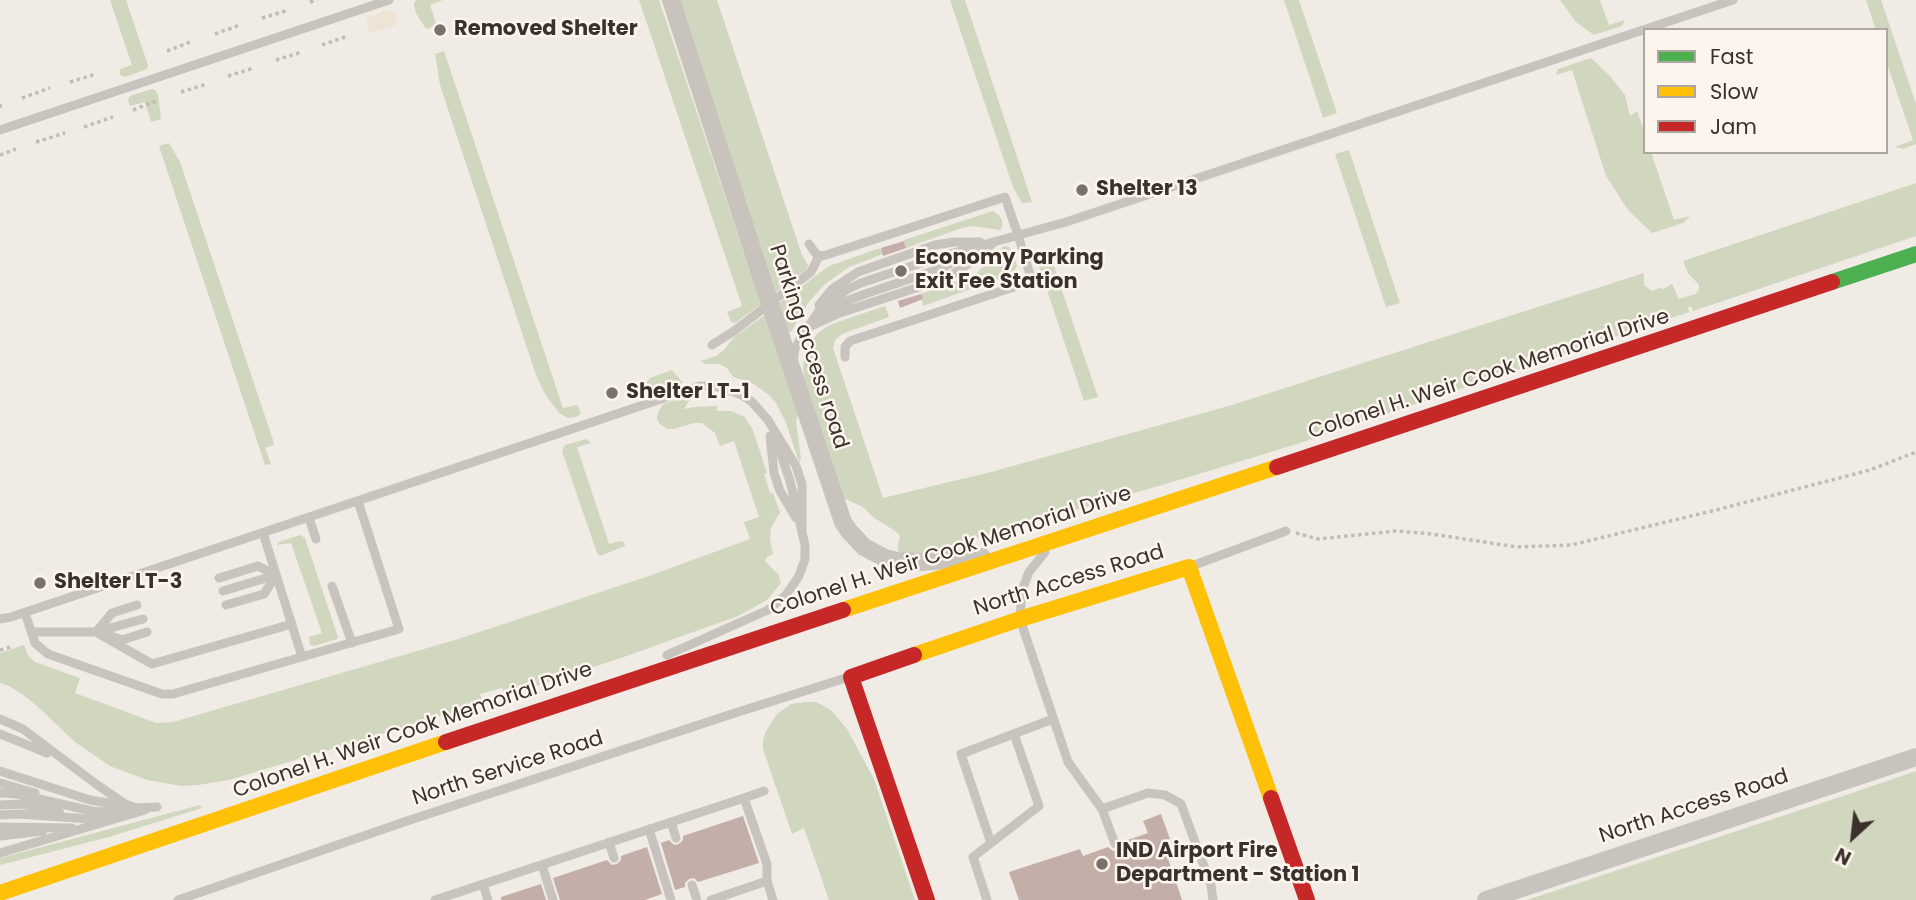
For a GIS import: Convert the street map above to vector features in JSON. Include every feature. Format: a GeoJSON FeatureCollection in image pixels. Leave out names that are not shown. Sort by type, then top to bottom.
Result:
{"type":"FeatureCollection","features":[{"type":"Feature","properties":{"kind":"street","name":"Parking access road"},"geometry":{"type":"LineString","coordinates":[[671,0],[838,510],[849,531],[864,547],[885,558],[909,562],[1023,551]]}},
{"type":"Feature","properties":{"kind":"street","name":"Colonel H. Weir Cook Memorial Drive"},"geometry":{"type":"LineString","coordinates":[[0,893],[727,647],[1916,254]]}},
{"type":"Feature","properties":{"kind":"street","name":"North Access Road"},"geometry":{"type":"LineString","coordinates":[[851,677],[1020,619],[1189,567],[1307,900]]}},
{"type":"Feature","properties":{"kind":"street"},"geometry":{"type":"LineString","coordinates":[[851,677],[927,900]]}},
{"type":"Feature","properties":{"kind":"street","name":"North Access Road"},"geometry":{"type":"LineString","coordinates":[[1486,900],[1916,757]]}},
{"type":"Feature","properties":{"kind":"lane"},"geometry":{"type":"LineString","coordinates":[[0,130],[389,0]]}},
{"type":"Feature","properties":{"kind":"lane"},"geometry":{"type":"LineString","coordinates":[[1649,28],[1733,0]]}},
{"type":"Feature","properties":{"kind":"lane"},"geometry":{"type":"LineString","coordinates":[[793,371],[795,349],[821,308],[848,289],[912,265],[1066,222],[1643,30]]}},
{"type":"Feature","properties":{"kind":"lane"},"geometry":{"type":"LineString","coordinates":[[809,244],[819,256],[829,254],[1005,197],[1013,236],[1032,281],[850,341],[845,347],[845,357]]}},
{"type":"Feature","properties":{"kind":"lane"},"geometry":{"type":"LineString","coordinates":[[808,328],[840,313],[946,278],[996,241]]}},
{"type":"Feature","properties":{"kind":"lane"},"geometry":{"type":"LineString","coordinates":[[712,345],[811,272],[819,256]]}},
{"type":"Feature","properties":{"kind":"lane"},"geometry":{"type":"LineString","coordinates":[[0,619],[25,613],[685,390],[709,386],[730,390],[752,402],[768,420],[796,466],[802,484],[802,528],[806,552],[803,568],[796,582],[768,610],[663,657]]}},
{"type":"Feature","properties":{"kind":"lane"},"geometry":{"type":"LineString","coordinates":[[768,420],[774,473],[780,491],[802,528]]}},
{"type":"Feature","properties":{"kind":"lane"},"geometry":{"type":"LineString","coordinates":[[25,613],[36,643],[48,654],[162,694],[173,694],[399,629],[358,501]]}},
{"type":"Feature","properties":{"kind":"lane"},"geometry":{"type":"LineString","coordinates":[[309,518],[316,540]]}},
{"type":"Feature","properties":{"kind":"lane"},"geometry":{"type":"LineString","coordinates":[[1189,567],[1286,531]]}},
{"type":"Feature","properties":{"kind":"lane"},"geometry":{"type":"LineString","coordinates":[[263,533],[302,657]]}},
{"type":"Feature","properties":{"kind":"lane"},"geometry":{"type":"LineString","coordinates":[[1060,539],[1040,556],[1029,572],[1022,590],[1020,619],[1068,762],[1102,809],[1115,844]]}},
{"type":"Feature","properties":{"kind":"lane"},"geometry":{"type":"LineString","coordinates":[[219,578],[258,566],[276,575]]}},
{"type":"Feature","properties":{"kind":"lane"},"geometry":{"type":"LineString","coordinates":[[223,591],[276,575]]}},
{"type":"Feature","properties":{"kind":"lane"},"geometry":{"type":"LineString","coordinates":[[226,605],[264,594],[276,575]]}},
{"type":"Feature","properties":{"kind":"lane"},"geometry":{"type":"LineString","coordinates":[[332,586],[352,642]]}},
{"type":"Feature","properties":{"kind":"lane"},"geometry":{"type":"LineString","coordinates":[[96,632],[112,613],[137,605]]}},
{"type":"Feature","properties":{"kind":"lane"},"geometry":{"type":"LineString","coordinates":[[32,632],[96,632],[143,619]]}},
{"type":"Feature","properties":{"kind":"lane"},"geometry":{"type":"LineString","coordinates":[[96,632],[152,664],[292,624]]}},
{"type":"Feature","properties":{"kind":"lane"},"geometry":{"type":"LineString","coordinates":[[96,632],[122,640],[147,632]]}},
{"type":"Feature","properties":{"kind":"lane"},"geometry":{"type":"LineString","coordinates":[[541,710],[638,668]]}},
{"type":"Feature","properties":{"kind":"lane","name":"North Service Road"},"geometry":{"type":"LineString","coordinates":[[178,900],[421,817],[851,677]]}},
{"type":"Feature","properties":{"kind":"lane"},"geometry":{"type":"LineString","coordinates":[[0,716],[23,729],[114,797],[136,810]]}},
{"type":"Feature","properties":{"kind":"lane"},"geometry":{"type":"LineString","coordinates":[[991,843],[961,754],[1053,719]]}},
{"type":"Feature","properties":{"kind":"lane"},"geometry":{"type":"LineString","coordinates":[[0,727],[82,774]]}},
{"type":"Feature","properties":{"kind":"lane"},"geometry":{"type":"LineString","coordinates":[[0,734],[41,749]]}},
{"type":"Feature","properties":{"kind":"lane"},"geometry":{"type":"LineString","coordinates":[[987,900],[973,857],[1039,806],[1014,734]]}},
{"type":"Feature","properties":{"kind":"lane"},"geometry":{"type":"LineString","coordinates":[[0,771],[90,800],[136,810]]}},
{"type":"Feature","properties":{"kind":"lane"},"geometry":{"type":"LineString","coordinates":[[0,783],[17,786],[65,804]]}},
{"type":"Feature","properties":{"kind":"lane"},"geometry":{"type":"LineString","coordinates":[[435,900],[764,791]]}},
{"type":"Feature","properties":{"kind":"lane"},"geometry":{"type":"LineString","coordinates":[[0,793],[17,794],[92,811],[157,807]]}},
{"type":"Feature","properties":{"kind":"lane"},"geometry":{"type":"LineString","coordinates":[[1102,809],[1148,793],[1165,795],[1181,804],[1211,885],[1213,900]]}},
{"type":"Feature","properties":{"kind":"lane"},"geometry":{"type":"LineString","coordinates":[[744,798],[767,864],[767,881],[773,900]]}},
{"type":"Feature","properties":{"kind":"lane"},"geometry":{"type":"LineString","coordinates":[[0,805],[22,804],[83,819]]}},
{"type":"Feature","properties":{"kind":"lane"},"geometry":{"type":"LineString","coordinates":[[0,846],[94,825],[136,810]]}},
{"type":"Feature","properties":{"kind":"lane"},"geometry":{"type":"LineString","coordinates":[[0,815],[116,818]]}},
{"type":"Feature","properties":{"kind":"lane"},"geometry":{"type":"LineString","coordinates":[[671,822],[676,838]]}},
{"type":"Feature","properties":{"kind":"lane"},"geometry":{"type":"LineString","coordinates":[[0,827],[27,826],[65,831]]}},
{"type":"Feature","properties":{"kind":"lane"},"geometry":{"type":"LineString","coordinates":[[649,830],[671,900]]}},
{"type":"Feature","properties":{"kind":"lane"},"geometry":{"type":"LineString","coordinates":[[0,836],[65,831]]}},
{"type":"Feature","properties":{"kind":"lane"},"geometry":{"type":"LineString","coordinates":[[0,853],[65,831]]}},
{"type":"Feature","properties":{"kind":"lane"},"geometry":{"type":"LineString","coordinates":[[609,842],[614,858]]}},
{"type":"Feature","properties":{"kind":"lane"},"geometry":{"type":"LineString","coordinates":[[541,865],[553,900]]}},
{"type":"Feature","properties":{"kind":"lane"},"geometry":{"type":"LineString","coordinates":[[711,900],[767,881]]}},
{"type":"Feature","properties":{"kind":"lane"},"geometry":{"type":"LineString","coordinates":[[483,884],[488,900]]}},
{"type":"Feature","properties":{"kind":"lane"},"geometry":{"type":"LineString","coordinates":[[692,884],[697,900]]}},
{"type":"Feature","properties":{"kind":"path"},"geometry":{"type":"LineString","coordinates":[[310,2],[317,0]]}},
{"type":"Feature","properties":{"kind":"path"},"geometry":{"type":"LineString","coordinates":[[262,18],[289,10]]}},
{"type":"Feature","properties":{"kind":"path"},"geometry":{"type":"LineString","coordinates":[[215,34],[240,25]]}},
{"type":"Feature","properties":{"kind":"path"},"geometry":{"type":"LineString","coordinates":[[322,45],[348,36]]}},
{"type":"Feature","properties":{"kind":"path"},"geometry":{"type":"LineString","coordinates":[[167,51],[193,41]]}},
{"type":"Feature","properties":{"kind":"path"},"geometry":{"type":"LineString","coordinates":[[276,60],[302,52]]}},
{"type":"Feature","properties":{"kind":"path"},"geometry":{"type":"LineString","coordinates":[[228,76],[254,68]]}},
{"type":"Feature","properties":{"kind":"path"},"geometry":{"type":"LineString","coordinates":[[70,82],[96,74]]}},
{"type":"Feature","properties":{"kind":"path"},"geometry":{"type":"LineString","coordinates":[[181,92],[207,84]]}},
{"type":"Feature","properties":{"kind":"path"},"geometry":{"type":"LineString","coordinates":[[22,98],[50,89]]}},
{"type":"Feature","properties":{"kind":"path"},"geometry":{"type":"LineString","coordinates":[[133,110],[159,100]]}},
{"type":"Feature","properties":{"kind":"path"},"geometry":{"type":"LineString","coordinates":[[85,127],[113,117]]}},
{"type":"Feature","properties":{"kind":"path"},"geometry":{"type":"LineString","coordinates":[[36,142],[65,133]]}},
{"type":"Feature","properties":{"kind":"path"},"geometry":{"type":"LineString","coordinates":[[0,155],[16,149]]}},
{"type":"Feature","properties":{"kind":"path"},"geometry":{"type":"LineString","coordinates":[[1286,531],[1318,538],[1396,531],[1517,547],[1571,545],[1870,470],[1916,452]]}},
{"type":"Feature","properties":{"kind":"path"},"geometry":{"type":"LineString","coordinates":[[0,650],[11,647]]}},
{"type":"Feature","properties":{"kind":"green space"},"geometry":{"type":"Polygon","coordinates":[[[110,0],[126,0],[148,65],[147,69],[125,77],[120,75],[120,69],[132,65],[110,0]]]}},
{"type":"Feature","properties":{"kind":"green space"},"geometry":{"type":"Polygon","coordinates":[[[443,0],[430,5],[437,26],[426,29],[416,13],[414,2],[443,0]]]}},
{"type":"Feature","properties":{"kind":"green space"},"geometry":{"type":"Polygon","coordinates":[[[639,0],[659,0],[761,304],[735,323],[731,322],[727,312],[742,306],[639,0]]]}},
{"type":"Feature","properties":{"kind":"green space"},"geometry":{"type":"Polygon","coordinates":[[[677,0],[717,0],[802,255],[808,265],[807,269],[775,293],[677,0]]]}},
{"type":"Feature","properties":{"kind":"green space"},"geometry":{"type":"Polygon","coordinates":[[[950,0],[965,0],[1032,202],[1022,203],[1013,187],[950,0]]]}},
{"type":"Feature","properties":{"kind":"green space"},"geometry":{"type":"Polygon","coordinates":[[[1284,0],[1299,0],[1337,113],[1323,118],[1284,0]]]}},
{"type":"Feature","properties":{"kind":"green space"},"geometry":{"type":"Polygon","coordinates":[[[1560,0],[1600,0],[1609,25],[1625,20],[1622,26],[1594,35],[1576,22],[1560,0]]]}},
{"type":"Feature","properties":{"kind":"green space"},"geometry":{"type":"Polygon","coordinates":[[[1866,0],[1881,0],[1916,104],[1916,144],[1903,149],[1895,147],[1913,140],[1888,67],[1888,28],[1875,28],[1866,0]]]}},
{"type":"Feature","properties":{"kind":"green space"},"geometry":{"type":"Polygon","coordinates":[[[444,51],[563,408],[577,405],[581,413],[576,417],[568,418],[559,413],[545,394],[536,375],[440,85],[435,54],[444,51]]]}},
{"type":"Feature","properties":{"kind":"green space"},"geometry":{"type":"Polygon","coordinates":[[[1591,58],[1610,76],[1625,95],[1630,116],[1637,111],[1643,128],[1643,154],[1652,154],[1674,220],[1690,216],[1683,223],[1652,233],[1628,210],[1606,176],[1572,70],[1556,75],[1558,69],[1591,58]]]}},
{"type":"Feature","properties":{"kind":"green space"},"geometry":{"type":"Polygon","coordinates":[[[152,89],[158,95],[161,119],[151,122],[145,102],[130,106],[128,100],[130,96],[152,89]]]}},
{"type":"Feature","properties":{"kind":"green space"},"geometry":{"type":"Polygon","coordinates":[[[169,143],[180,162],[273,440],[274,445],[265,448],[271,464],[265,465],[159,146],[169,143]]]}},
{"type":"Feature","properties":{"kind":"green space"},"geometry":{"type":"Polygon","coordinates":[[[1349,150],[1400,303],[1386,307],[1335,154],[1349,150]]]}},
{"type":"Feature","properties":{"kind":"green space"},"geometry":{"type":"Polygon","coordinates":[[[1916,183],[1916,236],[1693,311],[1691,306],[1688,308],[1689,312],[1297,444],[918,555],[898,552],[898,533],[863,507],[843,498],[805,382],[804,355],[819,332],[832,324],[885,306],[889,317],[842,334],[835,340],[833,348],[883,498],[991,472],[1232,405],[1644,273],[1644,285],[1652,291],[1672,284],[1679,299],[1696,294],[1699,285],[1688,273],[1683,261],[1916,183]]]}},
{"type":"Feature","properties":{"kind":"green space"},"geometry":{"type":"Polygon","coordinates":[[[993,211],[1002,221],[1000,230],[972,226],[906,248],[904,240],[993,211]]]}},
{"type":"Feature","properties":{"kind":"green space"},"geometry":{"type":"Polygon","coordinates":[[[1004,246],[1009,247],[1014,256],[1017,266],[1013,274],[923,306],[921,294],[976,274],[1004,246]]]}},
{"type":"Feature","properties":{"kind":"green space"},"geometry":{"type":"Polygon","coordinates":[[[880,248],[883,254],[849,267],[824,285],[808,303],[791,332],[788,331],[778,304],[829,266],[880,248]]]}},
{"type":"Feature","properties":{"kind":"green space"},"geometry":{"type":"Polygon","coordinates":[[[1048,249],[1098,397],[1084,401],[1035,254],[1048,249]]]}},
{"type":"Feature","properties":{"kind":"green space"},"geometry":{"type":"Polygon","coordinates":[[[765,315],[798,415],[796,421],[801,459],[799,462],[786,423],[769,395],[752,383],[733,377],[727,368],[719,364],[705,364],[701,361],[716,356],[734,337],[765,315]]]}},
{"type":"Feature","properties":{"kind":"green space"},"geometry":{"type":"Polygon","coordinates":[[[672,370],[683,383],[654,393],[648,389],[646,383],[650,378],[672,370]]]}},
{"type":"Feature","properties":{"kind":"green space"},"geometry":{"type":"Polygon","coordinates":[[[691,398],[684,409],[717,406],[717,411],[731,411],[745,417],[753,430],[767,473],[764,474],[770,493],[773,493],[780,512],[771,528],[773,554],[765,561],[778,574],[781,583],[767,600],[738,616],[505,696],[502,688],[480,694],[483,703],[229,780],[198,785],[182,786],[147,780],[110,766],[75,742],[22,694],[0,683],[0,653],[24,645],[35,662],[80,678],[75,693],[156,723],[173,722],[455,640],[646,577],[750,539],[744,522],[759,517],[734,441],[720,446],[715,433],[702,423],[667,429],[657,419],[663,404],[691,398]]]}},
{"type":"Feature","properties":{"kind":"green space"},"geometry":{"type":"Polygon","coordinates":[[[587,439],[591,443],[577,447],[609,544],[621,541],[625,546],[600,556],[562,451],[565,445],[587,439]]]}},
{"type":"Feature","properties":{"kind":"green space"},"geometry":{"type":"Polygon","coordinates":[[[300,535],[305,538],[338,637],[314,646],[310,645],[309,637],[322,633],[291,543],[277,545],[300,535]]]}},
{"type":"Feature","properties":{"kind":"green space"},"geometry":{"type":"Polygon","coordinates":[[[816,702],[832,711],[847,729],[874,779],[915,900],[829,900],[804,828],[792,834],[763,749],[763,740],[777,714],[791,704],[816,702]]]}},
{"type":"Feature","properties":{"kind":"green space"},"geometry":{"type":"Polygon","coordinates":[[[1916,771],[1916,900],[1527,900],[1849,794],[1916,771]]]}},
{"type":"Feature","properties":{"kind":"green space"},"geometry":{"type":"Polygon","coordinates":[[[200,805],[202,808],[109,837],[0,865],[0,858],[200,805]]]}},
{"type":"Feature","properties":{"kind":"shaded area"},"geometry":{"type":"Polygon","coordinates":[[[388,10],[394,12],[398,24],[370,33],[367,18],[388,10]]]}},
{"type":"Feature","properties":{"kind":"building"},"geometry":{"type":"Polygon","coordinates":[[[904,241],[906,248],[883,256],[881,248],[904,241]]]}},
{"type":"Feature","properties":{"kind":"building"},"geometry":{"type":"Polygon","coordinates":[[[921,294],[923,299],[900,308],[898,301],[921,294]]]}},
{"type":"Feature","properties":{"kind":"building","name":"IND Airport Fire Department - Station 1"},"geometry":{"type":"Polygon","coordinates":[[[1161,814],[1170,839],[1162,841],[1182,900],[1019,900],[1009,872],[1080,849],[1083,856],[1108,847],[1113,851],[1118,850],[1122,842],[1148,833],[1143,821],[1161,814]]]}},
{"type":"Feature","properties":{"kind":"building"},"geometry":{"type":"Polygon","coordinates":[[[743,816],[759,863],[698,882],[694,878],[689,879],[685,887],[675,890],[661,843],[669,840],[674,845],[679,844],[683,836],[743,816]]]}},
{"type":"Feature","properties":{"kind":"building"},"geometry":{"type":"Polygon","coordinates":[[[647,847],[662,894],[645,900],[560,900],[553,878],[607,860],[612,865],[617,864],[621,856],[647,847]]]}},
{"type":"Feature","properties":{"kind":"building"},"geometry":{"type":"Polygon","coordinates":[[[541,884],[546,900],[501,900],[501,897],[541,884]]]}},
{"type":"Feature","properties":{"kind":"traffic: fast"},"geometry":{"type":"LineString","coordinates":[[1832,282],[1916,254]]}},
{"type":"Feature","properties":{"kind":"traffic: slow"},"geometry":{"type":"LineString","coordinates":[[843,610],[1277,467]]}},
{"type":"Feature","properties":{"kind":"traffic: slow"},"geometry":{"type":"LineString","coordinates":[[914,655],[1189,567],[1271,798]]}},
{"type":"Feature","properties":{"kind":"traffic: slow"},"geometry":{"type":"LineString","coordinates":[[0,893],[446,742]]}},
{"type":"Feature","properties":{"kind":"traffic: jam"},"geometry":{"type":"LineString","coordinates":[[1277,467],[1832,282]]}},
{"type":"Feature","properties":{"kind":"traffic: jam"},"geometry":{"type":"LineString","coordinates":[[446,742],[843,610]]}},
{"type":"Feature","properties":{"kind":"traffic: jam"},"geometry":{"type":"LineString","coordinates":[[914,655],[851,677],[927,900]]}},
{"type":"Feature","properties":{"kind":"traffic: jam"},"geometry":{"type":"LineString","coordinates":[[1271,798],[1307,900]]}},
{"type":"Feature","properties":{"kind":"place","name":"Removed Shelter"},"geometry":{"type":"Point","coordinates":[440,30]}},
{"type":"Feature","properties":{"kind":"place","name":"Shelter 13"},"geometry":{"type":"Point","coordinates":[1082,190]}},
{"type":"Feature","properties":{"kind":"place","name":"Economy Parking Exit Fee Station"},"geometry":{"type":"Point","coordinates":[901,271]}},
{"type":"Feature","properties":{"kind":"place","name":"Shelter LT-1"},"geometry":{"type":"Point","coordinates":[612,393]}},
{"type":"Feature","properties":{"kind":"place","name":"Shelter LT-3"},"geometry":{"type":"Point","coordinates":[40,583]}},
{"type":"Feature","properties":{"kind":"place","name":"IND Airport Fire Department - Station 1"},"geometry":{"type":"Point","coordinates":[1102,864]}}]}
